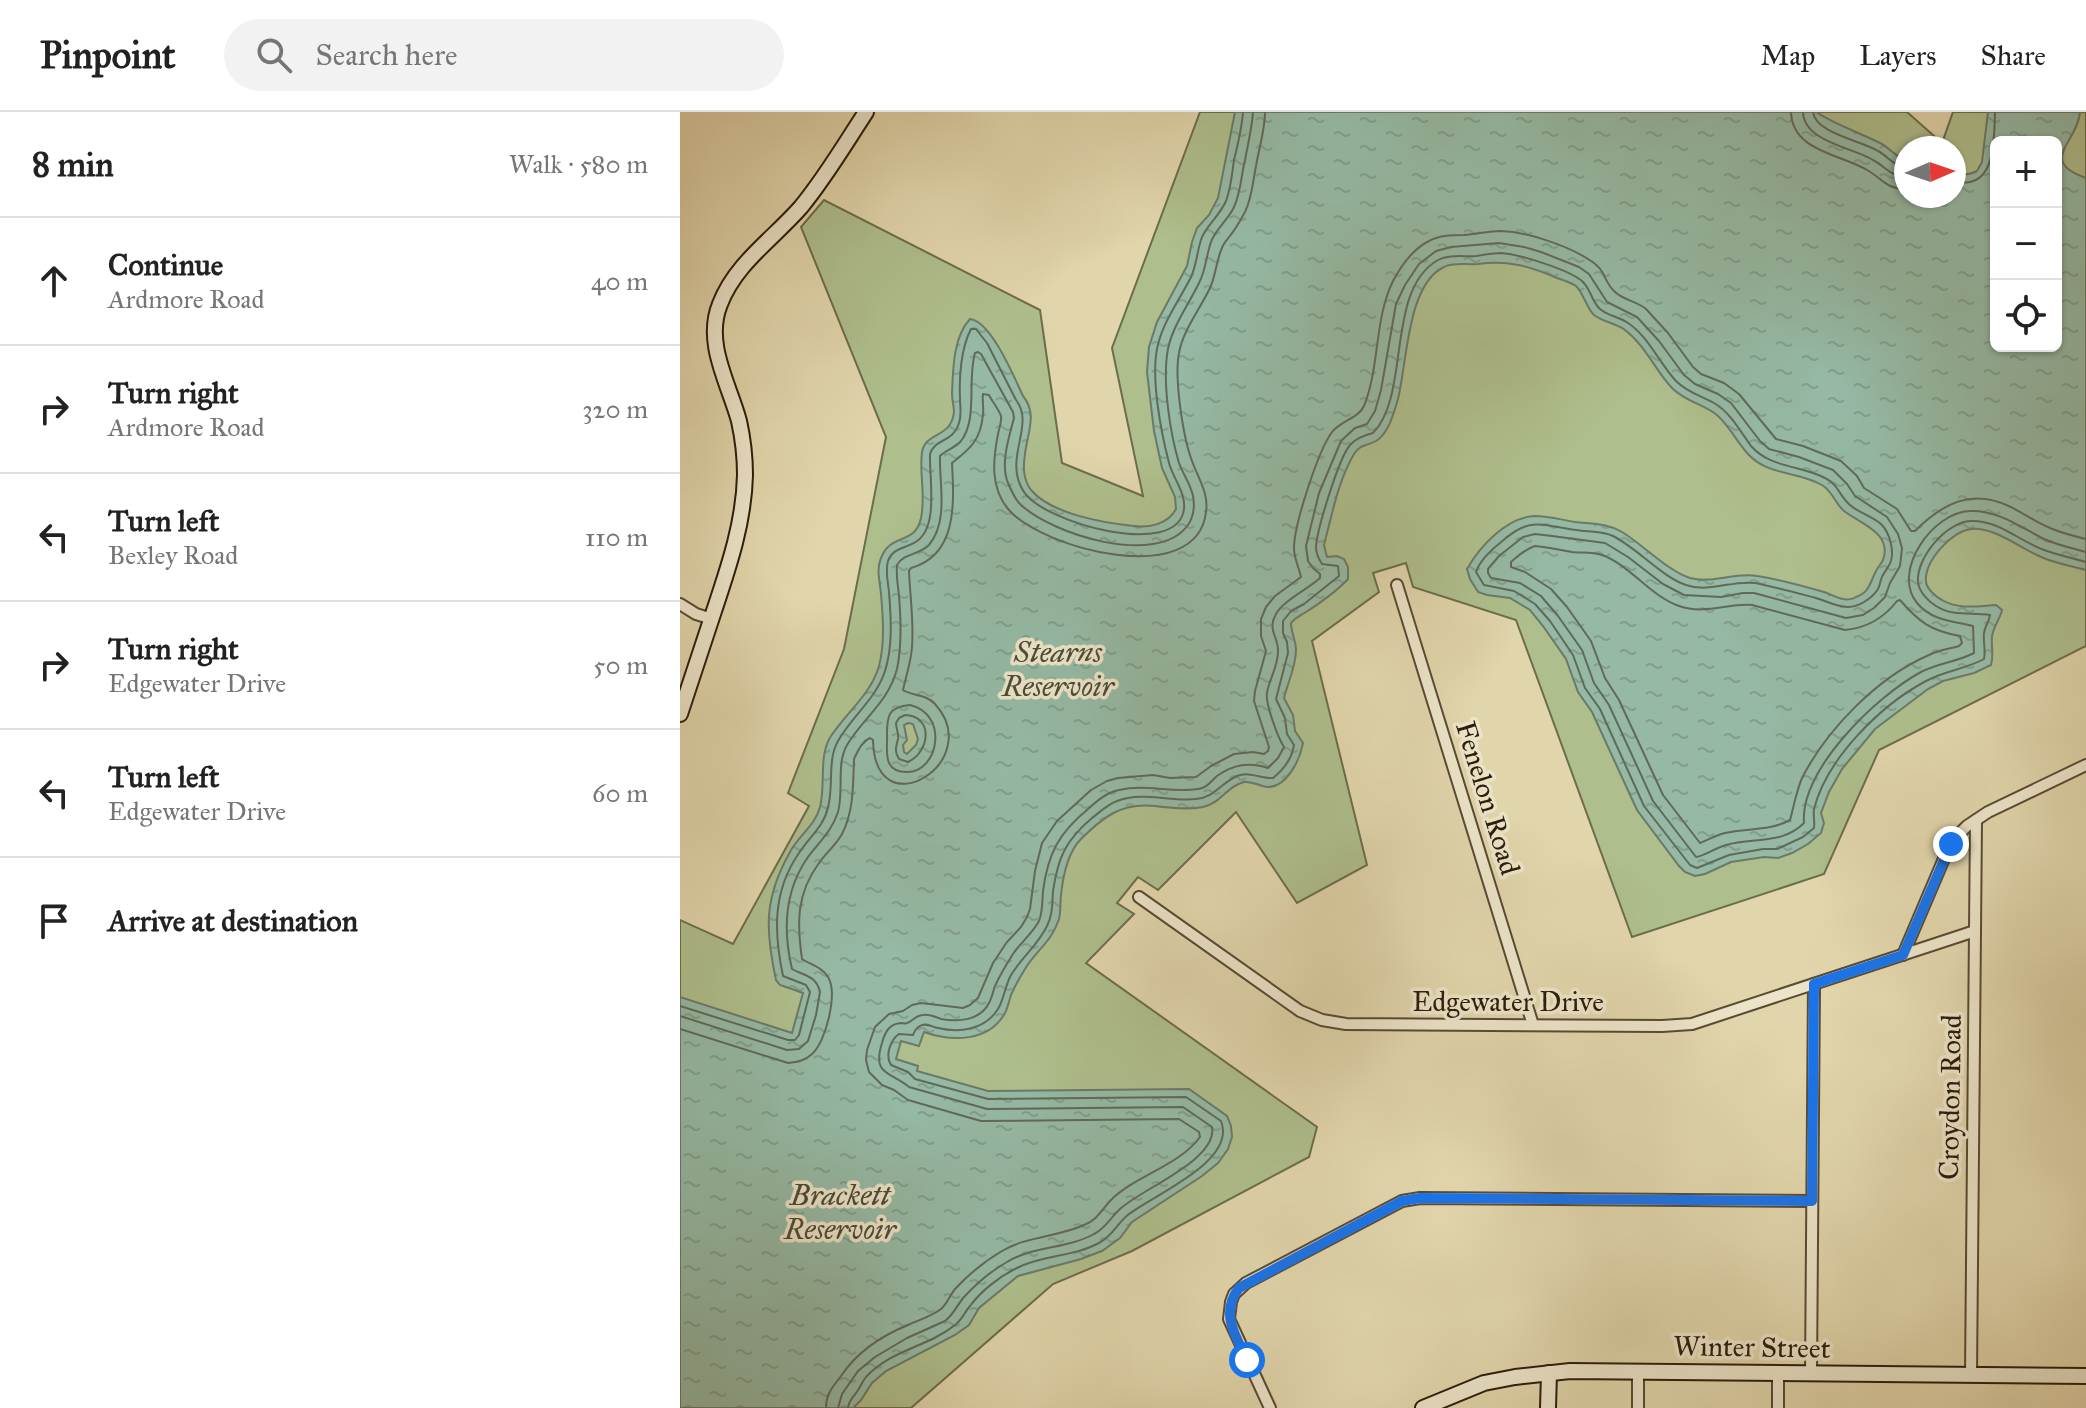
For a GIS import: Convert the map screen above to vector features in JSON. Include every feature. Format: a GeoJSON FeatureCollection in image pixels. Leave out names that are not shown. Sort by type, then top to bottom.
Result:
{"type":"FeatureCollection","features":[{"type":"Feature","properties":{"kind":"street"},"geometry":{"type":"LineString","coordinates":[[680,714],[737,536],[744,481],[741,431],[715,341],[719,306],[731,282],[749,258],[807,199],[866,112]]}},
{"type":"Feature","properties":{"kind":"street","name":"Fenelon Road"},"geometry":{"type":"LineString","coordinates":[[1397,585],[1533,1025]]}},
{"type":"Feature","properties":{"kind":"street"},"geometry":{"type":"LineString","coordinates":[[680,604],[712,619]]}},
{"type":"Feature","properties":{"kind":"street"},"geometry":{"type":"LineString","coordinates":[[1903,955],[1946,854],[1958,835],[1976,820],[2086,765]]}},
{"type":"Feature","properties":{"kind":"street","name":"Croydon Road"},"geometry":{"type":"LineString","coordinates":[[1971,1375],[1976,820]]}},
{"type":"Feature","properties":{"kind":"street","name":"Edgewater Drive"},"geometry":{"type":"LineString","coordinates":[[1139,897],[1300,1011],[1322,1020],[1346,1024],[1692,1024],[1975,931]]}},
{"type":"Feature","properties":{"kind":"street"},"geometry":{"type":"LineString","coordinates":[[1811,1373],[1814,984]]}},
{"type":"Feature","properties":{"kind":"street"},"geometry":{"type":"LineString","coordinates":[[1270,1408],[1231,1326],[1229,1310],[1234,1294],[1246,1283],[1402,1201],[1420,1198],[1812,1201]]}},
{"type":"Feature","properties":{"kind":"street"},"geometry":{"type":"LineString","coordinates":[[1638,1372],[1638,1408]]}},
{"type":"Feature","properties":{"kind":"street"},"geometry":{"type":"LineString","coordinates":[[1548,1408],[1549,1373]]}},
{"type":"Feature","properties":{"kind":"street","name":"Winter Street"},"geometry":{"type":"LineString","coordinates":[[1423,1408],[1484,1383],[1549,1373],[2086,1376]]}},
{"type":"Feature","properties":{"kind":"street"},"geometry":{"type":"LineString","coordinates":[[1778,1373],[1778,1408]]}},
{"type":"Feature","properties":{"kind":"shaded area"},"geometry":{"type":"Polygon","coordinates":[[[1200,112],[1907,112],[1934,136],[1894,136],[1894,208],[1966,208],[1966,136],[1944,136],[1953,112],[2086,112],[2086,646],[1879,750],[1824,874],[1632,937],[1516,620],[1413,587],[1406,563],[1373,573],[1379,592],[1312,641],[1367,865],[1297,903],[1236,812],[1158,890],[1138,877],[1117,903],[1134,914],[1086,963],[1317,1127],[1309,1157],[1132,1251],[1053,1284],[911,1408],[680,1408],[680,920],[733,944],[809,806],[788,793],[844,649],[886,437],[801,227],[824,200],[1040,310],[1062,463],[1143,496],[1112,348],[1200,112]]]}},
{"type":"Feature","properties":{"kind":"water","name":"Stearns Reservoir"},"geometry":{"type":"Polygon","coordinates":[[[1235,112],[1816,112],[1880,143],[1894,153],[1894,208],[1966,208],[1966,174],[1977,171],[1982,162],[1988,112],[2080,112],[2062,158],[2064,165],[2072,172],[2086,178],[2086,570],[2044,558],[2006,538],[1980,529],[1964,531],[1948,541],[1934,557],[1926,582],[1935,595],[1948,603],[1969,607],[1996,605],[2002,610],[1993,633],[1991,665],[1928,689],[1875,729],[1842,769],[1821,813],[1824,823],[1821,833],[1808,844],[1778,858],[1731,862],[1695,876],[1685,872],[1637,810],[1592,712],[1578,692],[1566,659],[1543,626],[1530,610],[1510,598],[1478,592],[1467,569],[1495,534],[1514,521],[1540,516],[1616,529],[1673,570],[1690,578],[1707,580],[1757,576],[1848,599],[1861,595],[1869,586],[1883,560],[1883,543],[1873,530],[1844,511],[1822,485],[1756,461],[1718,416],[1672,388],[1632,336],[1594,315],[1576,286],[1518,265],[1456,264],[1444,267],[1432,276],[1422,290],[1416,307],[1398,399],[1390,422],[1381,437],[1356,451],[1336,498],[1324,545],[1327,557],[1344,559],[1348,579],[1291,623],[1296,656],[1284,698],[1293,715],[1295,731],[1303,743],[1291,771],[1274,786],[1247,782],[1238,784],[1215,802],[1203,807],[1133,806],[1105,818],[1072,851],[1056,927],[1023,972],[998,1023],[990,1030],[969,1037],[946,1037],[924,1032],[919,1046],[901,1041],[896,1059],[918,1066],[917,1071],[988,1091],[1189,1089],[1227,1116],[1232,1137],[1228,1149],[1218,1163],[1202,1176],[1132,1222],[1120,1238],[1102,1251],[1018,1276],[979,1308],[969,1325],[886,1371],[872,1383],[853,1408],[680,1408],[680,997],[792,1033],[803,993],[780,985],[776,980],[769,929],[771,899],[790,852],[818,814],[827,744],[870,685],[879,666],[883,630],[880,562],[885,550],[918,527],[923,501],[922,452],[924,445],[952,421],[954,364],[960,335],[970,319],[986,329],[1001,351],[1027,403],[1031,417],[1024,473],[1031,490],[1051,505],[1079,516],[1140,526],[1163,521],[1176,509],[1154,431],[1147,372],[1149,347],[1157,322],[1187,266],[1197,228],[1218,198],[1235,112]],[[913,724],[904,725],[907,740],[903,745],[907,754],[918,739],[913,724]]]}},
{"type":"Feature","properties":{"kind":"route"},"geometry":{"type":"LineString","coordinates":[[1247,1360],[1229,1319],[1231,1302],[1239,1288],[1389,1206],[1412,1198],[1812,1201],[1814,984],[1903,955],[1951,844]]}},
{"type":"Feature","properties":{"kind":"water label","name":"Brackett Reservoir"},"geometry":{"type":"Point","coordinates":[840,1212]}}]}
